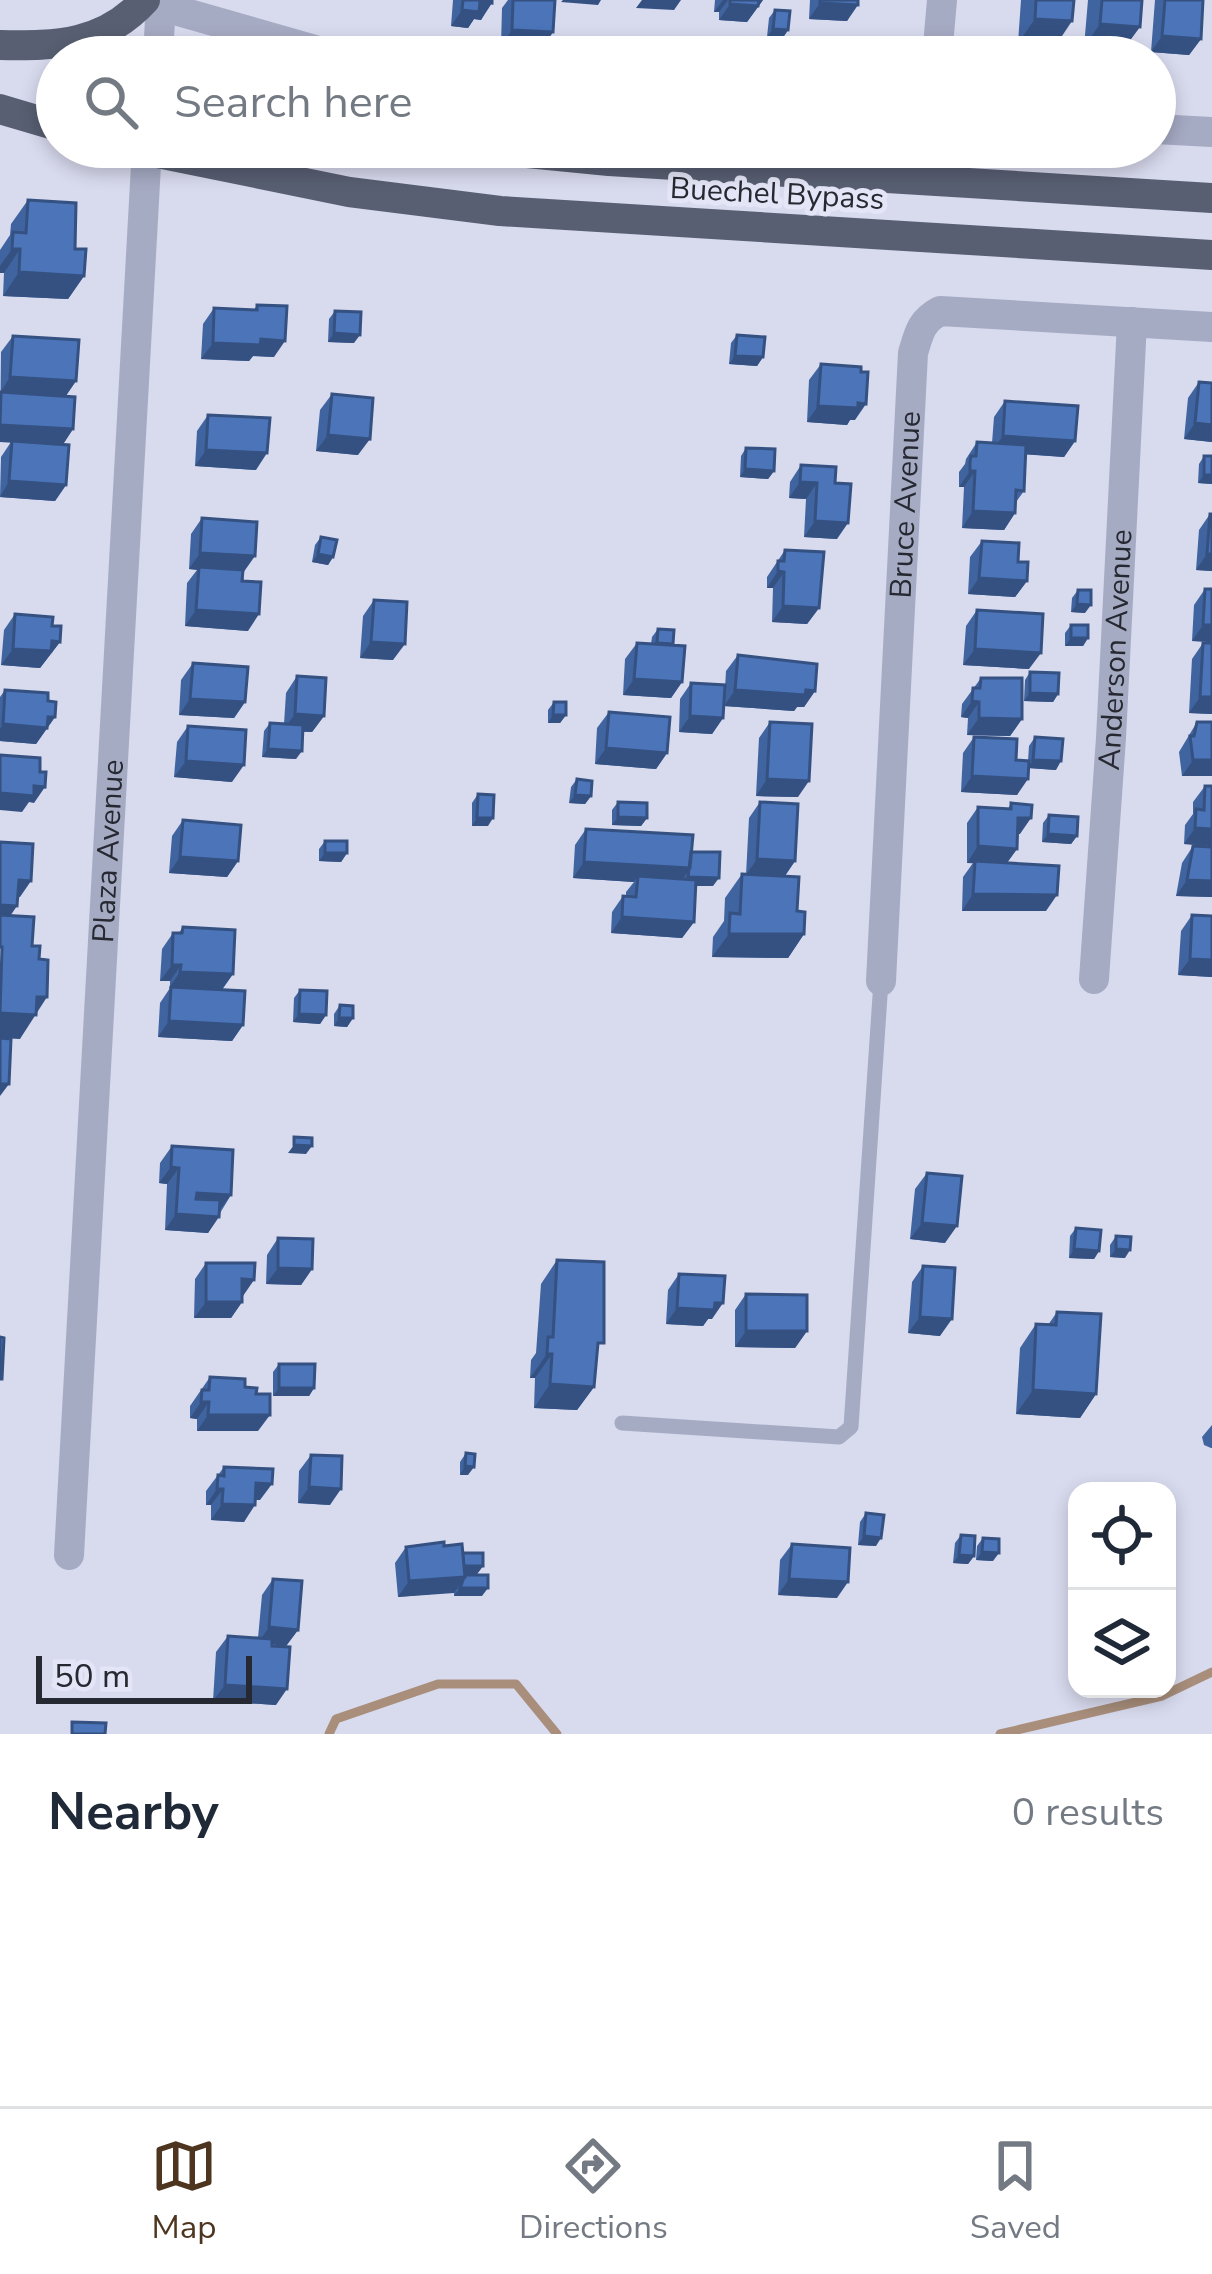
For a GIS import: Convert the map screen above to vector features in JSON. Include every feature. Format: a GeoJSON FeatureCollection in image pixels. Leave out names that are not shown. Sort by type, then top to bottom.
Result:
{"type":"FeatureCollection","features":[{"type":"Feature","properties":{"kind":"main road"},"geometry":{"type":"LineString","coordinates":[[92,36],[156,2]]}},
{"type":"Feature","properties":{"kind":"main road"},"geometry":{"type":"LineString","coordinates":[[0,46],[36,45]]}},
{"type":"Feature","properties":{"kind":"main road"},"geometry":{"type":"LineString","coordinates":[[0,46],[36,57]]}},
{"type":"Feature","properties":{"kind":"main road"},"geometry":{"type":"LineString","coordinates":[[0,109],[36,120]]}},
{"type":"Feature","properties":{"kind":"main road","name":"Buechel Bypass"},"geometry":{"type":"LineString","coordinates":[[233,168],[349,192],[500,211],[1212,255]]}},
{"type":"Feature","properties":{"kind":"main road","name":"Buechel Bypass"},"geometry":{"type":"LineString","coordinates":[[723,168],[1212,198]]}},
{"type":"Feature","properties":{"kind":"street"},"geometry":{"type":"LineString","coordinates":[[939,36],[942,0]]}},
{"type":"Feature","properties":{"kind":"street"},"geometry":{"type":"LineString","coordinates":[[157,36],[156,2],[269,36]]}},
{"type":"Feature","properties":{"kind":"street"},"geometry":{"type":"LineString","coordinates":[[1176,130],[1212,132]]}},
{"type":"Feature","properties":{"kind":"street","name":"Plaza Avenue"},"geometry":{"type":"LineString","coordinates":[[69,1555],[140,168]]}},
{"type":"Feature","properties":{"kind":"street","name":"Bruce Avenue"},"geometry":{"type":"LineString","coordinates":[[881,981],[913,353],[920,330],[927,318],[940,311],[1212,327]]}},
{"type":"Feature","properties":{"kind":"street","name":"Anderson Avenue"},"geometry":{"type":"LineString","coordinates":[[1094,979],[1132,322]]}},
{"type":"Feature","properties":{"kind":"lane"},"geometry":{"type":"LineString","coordinates":[[622,1423],[839,1437],[851,1427],[881,981]]}},
{"type":"Feature","properties":{"kind":"building"},"geometry":{"type":"Polygon","coordinates":[[[463,0],[492,3],[480,2],[479,12],[462,10],[463,0]]]}},
{"type":"Feature","properties":{"kind":"building"},"geometry":{"type":"Polygon","coordinates":[[[513,0],[555,0],[553,32],[512,30],[513,0]]]}},
{"type":"Feature","properties":{"kind":"building"},"geometry":{"type":"Polygon","coordinates":[[[730,0],[759,0],[758,6],[730,4],[730,0]]]}},
{"type":"Feature","properties":{"kind":"building"},"geometry":{"type":"Polygon","coordinates":[[[858,0],[858,5],[820,3],[858,0]]]}},
{"type":"Feature","properties":{"kind":"building"},"geometry":{"type":"Polygon","coordinates":[[[1036,0],[1074,0],[1072,21],[1035,19],[1036,0]]]}},
{"type":"Feature","properties":{"kind":"building"},"geometry":{"type":"Polygon","coordinates":[[[1102,0],[1142,0],[1140,27],[1100,24],[1102,0]]]}},
{"type":"Feature","properties":{"kind":"building"},"geometry":{"type":"Polygon","coordinates":[[[1165,0],[1203,0],[1201,39],[1162,36],[1165,0]]]}},
{"type":"Feature","properties":{"kind":"building"},"geometry":{"type":"Polygon","coordinates":[[[775,10],[790,11],[788,30],[773,29],[775,10]]]}},
{"type":"Feature","properties":{"kind":"building"},"geometry":{"type":"Polygon","coordinates":[[[28,200],[76,203],[75,249],[86,249],[84,276],[19,272],[20,249],[12,249],[13,232],[26,233],[28,200]]]}},
{"type":"Feature","properties":{"kind":"building"},"geometry":{"type":"Polygon","coordinates":[[[257,305],[287,306],[285,341],[213,343],[214,308],[257,310],[257,305]]]}},
{"type":"Feature","properties":{"kind":"building"},"geometry":{"type":"Polygon","coordinates":[[[335,311],[361,312],[360,335],[334,333],[335,311]]]}},
{"type":"Feature","properties":{"kind":"building"},"geometry":{"type":"Polygon","coordinates":[[[737,335],[765,337],[763,357],[735,356],[737,335]]]}},
{"type":"Feature","properties":{"kind":"building"},"geometry":{"type":"Polygon","coordinates":[[[13,336],[79,340],[76,381],[10,377],[13,336]]]}},
{"type":"Feature","properties":{"kind":"building"},"geometry":{"type":"Polygon","coordinates":[[[821,364],[861,367],[861,372],[868,372],[866,404],[858,403],[858,408],[818,406],[821,364]]]}},
{"type":"Feature","properties":{"kind":"building"},"geometry":{"type":"Polygon","coordinates":[[[1199,382],[1212,383],[1212,425],[1195,423],[1199,382]]]}},
{"type":"Feature","properties":{"kind":"building"},"geometry":{"type":"Polygon","coordinates":[[[1,392],[75,397],[73,429],[0,425],[1,392]]]}},
{"type":"Feature","properties":{"kind":"building"},"geometry":{"type":"Polygon","coordinates":[[[332,394],[373,398],[370,439],[328,435],[332,394]]]}},
{"type":"Feature","properties":{"kind":"building"},"geometry":{"type":"Polygon","coordinates":[[[1005,401],[1078,406],[1075,441],[1003,436],[1005,401]]]}},
{"type":"Feature","properties":{"kind":"building"},"geometry":{"type":"Polygon","coordinates":[[[208,415],[270,418],[267,453],[206,450],[208,415]]]}},
{"type":"Feature","properties":{"kind":"building"},"geometry":{"type":"Polygon","coordinates":[[[12,441],[69,445],[66,485],[9,481],[12,441]]]}},
{"type":"Feature","properties":{"kind":"building"},"geometry":{"type":"Polygon","coordinates":[[[977,442],[1026,445],[1024,491],[1016,490],[1015,513],[973,511],[975,471],[970,471],[970,462],[976,456],[977,442]]]}},
{"type":"Feature","properties":{"kind":"building"},"geometry":{"type":"Polygon","coordinates":[[[746,448],[775,449],[774,471],[745,469],[746,448]]]}},
{"type":"Feature","properties":{"kind":"building"},"geometry":{"type":"Polygon","coordinates":[[[1204,456],[1212,456],[1212,475],[1204,475],[1204,456]]]}},
{"type":"Feature","properties":{"kind":"building"},"geometry":{"type":"Polygon","coordinates":[[[801,465],[836,467],[835,483],[851,484],[848,523],[815,521],[817,483],[800,482],[801,465]]]}},
{"type":"Feature","properties":{"kind":"building"},"geometry":{"type":"Polygon","coordinates":[[[1210,514],[1212,554],[1207,554],[1210,514]]]}},
{"type":"Feature","properties":{"kind":"building"},"geometry":{"type":"Polygon","coordinates":[[[202,518],[257,522],[255,556],[200,553],[202,518]]]}},
{"type":"Feature","properties":{"kind":"building"},"geometry":{"type":"Polygon","coordinates":[[[321,537],[337,540],[333,557],[318,554],[321,537]]]}},
{"type":"Feature","properties":{"kind":"building"},"geometry":{"type":"Polygon","coordinates":[[[982,541],[1019,543],[1018,562],[1028,562],[1027,581],[979,578],[982,541]]]}},
{"type":"Feature","properties":{"kind":"building"},"geometry":{"type":"Polygon","coordinates":[[[785,550],[824,552],[819,608],[783,606],[784,572],[778,571],[778,561],[784,561],[785,550]]]}},
{"type":"Feature","properties":{"kind":"building"},"geometry":{"type":"Polygon","coordinates":[[[199,567],[243,570],[242,581],[261,582],[259,614],[196,610],[199,567]]]}},
{"type":"Feature","properties":{"kind":"building"},"geometry":{"type":"Polygon","coordinates":[[[1205,589],[1212,589],[1212,625],[1203,625],[1205,589]]]}},
{"type":"Feature","properties":{"kind":"building"},"geometry":{"type":"Polygon","coordinates":[[[1078,590],[1091,590],[1091,605],[1077,604],[1078,590]]]}},
{"type":"Feature","properties":{"kind":"building"},"geometry":{"type":"Polygon","coordinates":[[[374,600],[407,602],[405,644],[371,642],[374,600]]]}},
{"type":"Feature","properties":{"kind":"building"},"geometry":{"type":"Polygon","coordinates":[[[977,610],[1043,614],[1041,653],[975,649],[977,610]]]}},
{"type":"Feature","properties":{"kind":"building"},"geometry":{"type":"Polygon","coordinates":[[[15,614],[53,617],[52,626],[61,626],[60,642],[52,641],[51,651],[13,649],[15,614]]]}},
{"type":"Feature","properties":{"kind":"building"},"geometry":{"type":"Polygon","coordinates":[[[1071,625],[1088,625],[1088,638],[1071,638],[1071,625]]]}},
{"type":"Feature","properties":{"kind":"building"},"geometry":{"type":"Polygon","coordinates":[[[658,629],[674,630],[673,644],[657,643],[658,629]]]}},
{"type":"Feature","properties":{"kind":"building"},"geometry":{"type":"Polygon","coordinates":[[[637,643],[685,646],[682,682],[634,679],[637,643]]]}},
{"type":"Feature","properties":{"kind":"building"},"geometry":{"type":"Polygon","coordinates":[[[1203,643],[1212,643],[1212,697],[1200,697],[1203,643]]]}},
{"type":"Feature","properties":{"kind":"building"},"geometry":{"type":"Polygon","coordinates":[[[738,655],[817,664],[815,691],[806,690],[805,695],[735,690],[738,655]]]}},
{"type":"Feature","properties":{"kind":"building"},"geometry":{"type":"Polygon","coordinates":[[[193,663],[248,667],[245,702],[190,699],[193,663]]]}},
{"type":"Feature","properties":{"kind":"building"},"geometry":{"type":"Polygon","coordinates":[[[1030,672],[1059,673],[1058,694],[1030,693],[1030,672]]]}},
{"type":"Feature","properties":{"kind":"building"},"geometry":{"type":"Polygon","coordinates":[[[297,676],[326,678],[324,716],[295,714],[297,676]]]}},
{"type":"Feature","properties":{"kind":"building"},"geometry":{"type":"Polygon","coordinates":[[[981,678],[1022,678],[1022,719],[979,718],[979,702],[972,701],[973,688],[980,688],[981,678]]]}},
{"type":"Feature","properties":{"kind":"building"},"geometry":{"type":"Polygon","coordinates":[[[691,683],[725,685],[723,718],[690,716],[691,683]]]}},
{"type":"Feature","properties":{"kind":"building"},"geometry":{"type":"Polygon","coordinates":[[[5,690],[48,693],[48,701],[56,702],[55,717],[48,717],[47,728],[3,724],[5,690]]]}},
{"type":"Feature","properties":{"kind":"building"},"geometry":{"type":"Polygon","coordinates":[[[554,702],[566,702],[566,715],[553,715],[554,702]]]}},
{"type":"Feature","properties":{"kind":"building"},"geometry":{"type":"Polygon","coordinates":[[[609,712],[670,717],[667,753],[606,748],[609,712]]]}},
{"type":"Feature","properties":{"kind":"building"},"geometry":{"type":"Polygon","coordinates":[[[770,722],[812,724],[809,781],[767,779],[770,722]]]}},
{"type":"Feature","properties":{"kind":"building"},"geometry":{"type":"Polygon","coordinates":[[[1197,722],[1212,722],[1212,760],[1193,760],[1190,736],[1197,722]]]}},
{"type":"Feature","properties":{"kind":"building"},"geometry":{"type":"Polygon","coordinates":[[[270,723],[303,725],[302,751],[268,749],[270,723]]]}},
{"type":"Feature","properties":{"kind":"building"},"geometry":{"type":"Polygon","coordinates":[[[188,726],[246,730],[244,765],[186,761],[188,726]]]}},
{"type":"Feature","properties":{"kind":"building"},"geometry":{"type":"Polygon","coordinates":[[[974,737],[1017,739],[1016,760],[1029,761],[1028,779],[972,776],[974,737]]]}},
{"type":"Feature","properties":{"kind":"building"},"geometry":{"type":"Polygon","coordinates":[[[1035,737],[1063,739],[1061,761],[1033,760],[1035,737]]]}},
{"type":"Feature","properties":{"kind":"building"},"geometry":{"type":"Polygon","coordinates":[[[0,755],[40,758],[45,787],[34,786],[34,796],[0,793],[0,755]]]}},
{"type":"Feature","properties":{"kind":"building"},"geometry":{"type":"Polygon","coordinates":[[[577,779],[592,781],[591,796],[575,795],[577,779]]]}},
{"type":"Feature","properties":{"kind":"building"},"geometry":{"type":"Polygon","coordinates":[[[1205,786],[1212,786],[1212,829],[1195,828],[1196,809],[1204,810],[1205,786]]]}},
{"type":"Feature","properties":{"kind":"building"},"geometry":{"type":"Polygon","coordinates":[[[478,794],[494,795],[493,818],[477,818],[478,794]]]}},
{"type":"Feature","properties":{"kind":"building"},"geometry":{"type":"Polygon","coordinates":[[[618,802],[647,803],[647,818],[618,817],[618,802]]]}},
{"type":"Feature","properties":{"kind":"building"},"geometry":{"type":"Polygon","coordinates":[[[760,802],[798,804],[795,861],[757,859],[760,802]]]}},
{"type":"Feature","properties":{"kind":"building"},"geometry":{"type":"Polygon","coordinates":[[[1011,803],[1032,805],[1031,818],[1018,818],[1017,849],[978,846],[978,807],[1011,809],[1011,803]]]}},
{"type":"Feature","properties":{"kind":"building"},"geometry":{"type":"Polygon","coordinates":[[[1049,815],[1078,817],[1077,836],[1048,834],[1049,815]]]}},
{"type":"Feature","properties":{"kind":"building"},"geometry":{"type":"Polygon","coordinates":[[[183,820],[241,825],[238,861],[180,857],[183,820]]]}},
{"type":"Feature","properties":{"kind":"building"},"geometry":{"type":"Polygon","coordinates":[[[586,829],[693,835],[690,868],[584,862],[586,829]]]}},
{"type":"Feature","properties":{"kind":"building"},"geometry":{"type":"Polygon","coordinates":[[[325,841],[347,841],[347,853],[325,853],[325,841]]]}},
{"type":"Feature","properties":{"kind":"building"},"geometry":{"type":"Polygon","coordinates":[[[0,842],[33,844],[31,881],[19,880],[17,906],[0,905],[0,842]]]}},
{"type":"Feature","properties":{"kind":"building"},"geometry":{"type":"Polygon","coordinates":[[[1193,846],[1212,847],[1212,881],[1187,880],[1193,846]]]}},
{"type":"Feature","properties":{"kind":"building"},"geometry":{"type":"Polygon","coordinates":[[[691,852],[720,852],[719,878],[688,877],[691,852]]]}},
{"type":"Feature","properties":{"kind":"building"},"geometry":{"type":"Polygon","coordinates":[[[975,861],[1059,866],[1057,895],[973,894],[975,861]]]}},
{"type":"Feature","properties":{"kind":"building"},"geometry":{"type":"Polygon","coordinates":[[[742,874],[799,877],[797,911],[805,912],[804,934],[729,934],[730,913],[740,914],[742,874]]]}},
{"type":"Feature","properties":{"kind":"building"},"geometry":{"type":"Polygon","coordinates":[[[638,876],[696,880],[694,922],[622,917],[623,896],[636,897],[638,876]]]}},
{"type":"Feature","properties":{"kind":"building"},"geometry":{"type":"Polygon","coordinates":[[[0,915],[34,917],[32,946],[40,946],[39,959],[48,960],[47,997],[37,997],[36,1015],[0,1013],[0,915]]]}},
{"type":"Feature","properties":{"kind":"building"},"geometry":{"type":"Polygon","coordinates":[[[1192,915],[1212,916],[1212,960],[1190,959],[1192,915]]]}},
{"type":"Feature","properties":{"kind":"building"},"geometry":{"type":"Polygon","coordinates":[[[183,927],[235,930],[233,974],[180,972],[181,965],[172,965],[173,933],[182,933],[183,927]]]}},
{"type":"Feature","properties":{"kind":"building"},"geometry":{"type":"Polygon","coordinates":[[[171,987],[245,991],[243,1025],[169,1021],[171,987]]]}},
{"type":"Feature","properties":{"kind":"building"},"geometry":{"type":"Polygon","coordinates":[[[300,990],[327,991],[326,1015],[299,1014],[300,990]]]}},
{"type":"Feature","properties":{"kind":"building"},"geometry":{"type":"Polygon","coordinates":[[[340,1005],[353,1006],[353,1018],[339,1018],[340,1005]]]}},
{"type":"Feature","properties":{"kind":"building"},"geometry":{"type":"Polygon","coordinates":[[[0,1038],[11,1039],[9,1084],[0,1084],[0,1038]]]}},
{"type":"Feature","properties":{"kind":"building"},"geometry":{"type":"Polygon","coordinates":[[[294,1137],[312,1138],[312,1146],[294,1145],[294,1137]]]}},
{"type":"Feature","properties":{"kind":"building"},"geometry":{"type":"Polygon","coordinates":[[[172,1146],[233,1150],[231,1195],[197,1193],[196,1199],[220,1200],[219,1217],[176,1214],[179,1168],[171,1167],[172,1146]]]}},
{"type":"Feature","properties":{"kind":"building"},"geometry":{"type":"Polygon","coordinates":[[[927,1173],[962,1176],[957,1226],[922,1223],[927,1173]]]}},
{"type":"Feature","properties":{"kind":"building"},"geometry":{"type":"Polygon","coordinates":[[[1076,1228],[1101,1230],[1099,1251],[1074,1249],[1076,1228]]]}},
{"type":"Feature","properties":{"kind":"building"},"geometry":{"type":"Polygon","coordinates":[[[1116,1236],[1131,1237],[1130,1250],[1116,1249],[1116,1236]]]}},
{"type":"Feature","properties":{"kind":"building"},"geometry":{"type":"Polygon","coordinates":[[[278,1238],[313,1239],[312,1269],[278,1268],[278,1238]]]}},
{"type":"Feature","properties":{"kind":"building"},"geometry":{"type":"Polygon","coordinates":[[[557,1260],[604,1262],[604,1343],[598,1343],[594,1387],[550,1384],[552,1354],[547,1354],[548,1337],[553,1337],[557,1260]]]}},
{"type":"Feature","properties":{"kind":"building"},"geometry":{"type":"Polygon","coordinates":[[[206,1263],[255,1263],[254,1280],[242,1279],[242,1302],[206,1302],[206,1263]]]}},
{"type":"Feature","properties":{"kind":"building"},"geometry":{"type":"Polygon","coordinates":[[[923,1266],[955,1268],[952,1319],[920,1317],[923,1266]]]}},
{"type":"Feature","properties":{"kind":"building"},"geometry":{"type":"Polygon","coordinates":[[[679,1274],[725,1276],[723,1303],[715,1303],[714,1310],[677,1308],[679,1274]]]}},
{"type":"Feature","properties":{"kind":"building"},"geometry":{"type":"Polygon","coordinates":[[[746,1294],[807,1295],[807,1331],[746,1331],[746,1294]]]}},
{"type":"Feature","properties":{"kind":"building"},"geometry":{"type":"Polygon","coordinates":[[[1057,1312],[1101,1314],[1096,1394],[1033,1390],[1036,1324],[1056,1325],[1057,1312]]]}},
{"type":"Feature","properties":{"kind":"building"},"geometry":{"type":"Polygon","coordinates":[[[0,1337],[4,1338],[2,1379],[0,1379],[0,1337]]]}},
{"type":"Feature","properties":{"kind":"building"},"geometry":{"type":"Polygon","coordinates":[[[279,1364],[315,1364],[314,1388],[279,1388],[279,1364]]]}},
{"type":"Feature","properties":{"kind":"building"},"geometry":{"type":"Polygon","coordinates":[[[210,1377],[245,1379],[245,1387],[257,1388],[256,1394],[270,1394],[270,1415],[208,1415],[209,1402],[201,1402],[210,1377]]]}},
{"type":"Feature","properties":{"kind":"building"},"geometry":{"type":"Polygon","coordinates":[[[466,1453],[475,1454],[474,1467],[465,1466],[466,1453]]]}},
{"type":"Feature","properties":{"kind":"building"},"geometry":{"type":"Polygon","coordinates":[[[311,1455],[342,1456],[341,1489],[309,1487],[311,1455]]]}},
{"type":"Feature","properties":{"kind":"building"},"geometry":{"type":"Polygon","coordinates":[[[224,1467],[273,1469],[272,1484],[256,1483],[255,1505],[222,1504],[223,1489],[217,1489],[224,1467]]]}},
{"type":"Feature","properties":{"kind":"building"},"geometry":{"type":"Polygon","coordinates":[[[866,1513],[884,1515],[881,1538],[864,1536],[866,1513]]]}},
{"type":"Feature","properties":{"kind":"building"},"geometry":{"type":"Polygon","coordinates":[[[961,1535],[975,1536],[974,1556],[959,1555],[961,1535]]]}},
{"type":"Feature","properties":{"kind":"building"},"geometry":{"type":"Polygon","coordinates":[[[983,1538],[999,1539],[999,1553],[982,1552],[983,1538]]]}},
{"type":"Feature","properties":{"kind":"building"},"geometry":{"type":"Polygon","coordinates":[[[444,1542],[444,1546],[462,1544],[465,1577],[409,1581],[406,1547],[444,1542]]]}},
{"type":"Feature","properties":{"kind":"building"},"geometry":{"type":"Polygon","coordinates":[[[792,1544],[850,1548],[848,1582],[789,1579],[792,1544]]]}},
{"type":"Feature","properties":{"kind":"building"},"geometry":{"type":"Polygon","coordinates":[[[463,1553],[483,1553],[483,1566],[464,1566],[463,1553]]]}},
{"type":"Feature","properties":{"kind":"building"},"geometry":{"type":"Polygon","coordinates":[[[465,1575],[488,1575],[488,1588],[460,1588],[465,1575]]]}},
{"type":"Feature","properties":{"kind":"building"},"geometry":{"type":"Polygon","coordinates":[[[273,1579],[302,1581],[298,1630],[269,1627],[273,1579]]]}},
{"type":"Feature","properties":{"kind":"building"},"geometry":{"type":"Polygon","coordinates":[[[228,1636],[272,1639],[272,1646],[290,1647],[287,1689],[225,1685],[228,1636]]]}},
{"type":"Feature","properties":{"kind":"building"},"geometry":{"type":"Polygon","coordinates":[[[72,1722],[106,1723],[105,1734],[72,1734],[72,1722]]]}},
{"type":"Feature","properties":{"kind":"waterway"},"geometry":{"type":"LineString","coordinates":[[1000,1734],[1162,1696],[1212,1672]]}},
{"type":"Feature","properties":{"kind":"waterway"},"geometry":{"type":"LineString","coordinates":[[329,1734],[336,1719],[438,1684],[516,1684],[557,1734]]}}]}
